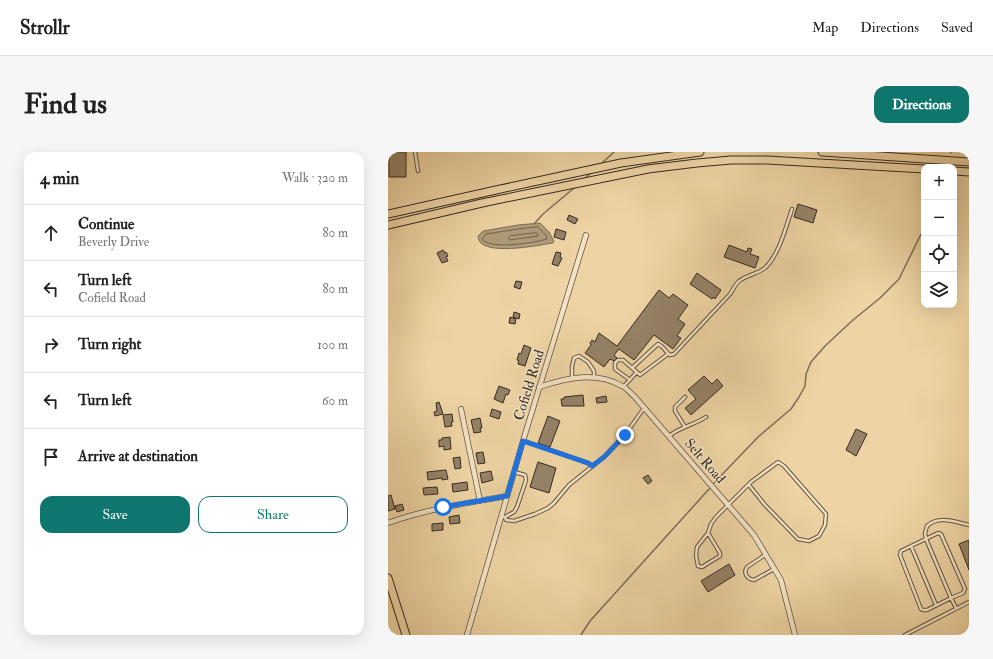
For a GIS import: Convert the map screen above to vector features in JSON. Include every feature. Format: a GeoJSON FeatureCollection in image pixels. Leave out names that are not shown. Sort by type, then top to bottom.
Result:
{"type":"FeatureCollection","features":[{"type":"Feature","properties":{"kind":"main road"},"geometry":{"type":"LineString","coordinates":[[388,214],[621,164],[700,152]]}},
{"type":"Feature","properties":{"kind":"main road"},"geometry":{"type":"LineString","coordinates":[[822,152],[969,162]]}},
{"type":"Feature","properties":{"kind":"main road"},"geometry":{"type":"LineString","coordinates":[[388,225],[482,203],[634,171],[697,163],[731,160],[767,160],[921,170]]}},
{"type":"Feature","properties":{"kind":"main road"},"geometry":{"type":"LineString","coordinates":[[957,171],[969,172]]}},
{"type":"Feature","properties":{"kind":"main road"},"geometry":{"type":"LineString","coordinates":[[388,578],[406,635]]}},
{"type":"Feature","properties":{"kind":"street","name":"Cofield Road"},"geometry":{"type":"LineString","coordinates":[[467,635],[503,517],[507,496],[539,387],[586,235]]}},
{"type":"Feature","properties":{"kind":"street","name":"Selt Road"},"geometry":{"type":"LineString","coordinates":[[539,387],[572,378],[594,377],[610,380],[624,386],[754,535],[781,580],[794,635]]}},
{"type":"Feature","properties":{"kind":"street"},"geometry":{"type":"LineString","coordinates":[[461,409],[480,501]]}},
{"type":"Feature","properties":{"kind":"street"},"geometry":{"type":"LineString","coordinates":[[388,523],[420,512],[507,496]]}},
{"type":"Feature","properties":{"kind":"lane"},"geometry":{"type":"LineString","coordinates":[[415,152],[418,171]]}},
{"type":"Feature","properties":{"kind":"lane"},"geometry":{"type":"LineString","coordinates":[[630,380],[615,369],[615,365],[618,360],[621,360],[640,375],[668,354],[674,354],[731,293],[738,281],[753,275],[764,268],[772,259],[792,209]]}},
{"type":"Feature","properties":{"kind":"lane"},"geometry":{"type":"LineString","coordinates":[[632,368],[658,344],[662,346],[668,354]]}},
{"type":"Feature","properties":{"kind":"lane"},"geometry":{"type":"LineString","coordinates":[[572,378],[574,358],[579,356],[588,362],[594,371],[594,377]]}},
{"type":"Feature","properties":{"kind":"lane"},"geometry":{"type":"LineString","coordinates":[[624,386],[636,373]]}},
{"type":"Feature","properties":{"kind":"lane"},"geometry":{"type":"LineString","coordinates":[[685,397],[675,407],[675,411],[685,427]]}},
{"type":"Feature","properties":{"kind":"lane"},"geometry":{"type":"LineString","coordinates":[[503,517],[506,520],[514,521],[548,508],[557,500],[569,485],[604,457],[625,435],[644,408]]}},
{"type":"Feature","properties":{"kind":"lane"},"geometry":{"type":"LineString","coordinates":[[669,436],[677,430],[706,418]]}},
{"type":"Feature","properties":{"kind":"lane"},"geometry":{"type":"LineString","coordinates":[[523,441],[588,463],[592,466]]}},
{"type":"Feature","properties":{"kind":"lane"},"geometry":{"type":"LineString","coordinates":[[708,533],[720,553],[720,556],[702,566],[698,566],[696,562],[697,547],[708,533],[711,524],[716,517],[749,485],[778,462],[784,466],[826,514],[825,525],[819,536],[809,541],[798,539],[765,505],[749,485]]}},
{"type":"Feature","properties":{"kind":"lane"},"geometry":{"type":"LineString","coordinates":[[503,517],[514,512],[526,480],[525,476],[514,472]]}},
{"type":"Feature","properties":{"kind":"lane"},"geometry":{"type":"LineString","coordinates":[[956,608],[926,539],[925,533],[927,526],[934,521],[944,520],[969,525]]}},
{"type":"Feature","properties":{"kind":"lane"},"geometry":{"type":"LineString","coordinates":[[938,533],[941,534],[964,587],[963,593],[925,611],[921,609],[900,555],[901,551],[926,539],[938,533]]}},
{"type":"Feature","properties":{"kind":"lane"},"geometry":{"type":"LineString","coordinates":[[911,546],[936,605]]}},
{"type":"Feature","properties":{"kind":"lane"},"geometry":{"type":"LineString","coordinates":[[765,554],[747,567],[745,570],[746,575],[749,579],[754,580],[774,569]]}},
{"type":"Feature","properties":{"kind":"lane"},"geometry":{"type":"LineString","coordinates":[[905,635],[969,602]]}},
{"type":"Feature","properties":{"kind":"water"},"geometry":{"type":"Polygon","coordinates":[[[540,223],[549,232],[554,241],[553,243],[524,247],[498,248],[488,247],[481,243],[478,236],[483,231],[540,223]]]}},
{"type":"Feature","properties":{"kind":"building"},"geometry":{"type":"Polygon","coordinates":[[[389,152],[406,152],[406,177],[389,177],[389,152]]]}},
{"type":"Feature","properties":{"kind":"building"},"geometry":{"type":"Polygon","coordinates":[[[798,204],[817,210],[813,223],[794,217],[798,204]]]}},
{"type":"Feature","properties":{"kind":"building"},"geometry":{"type":"Polygon","coordinates":[[[569,215],[578,219],[575,224],[567,220],[569,215]]]}},
{"type":"Feature","properties":{"kind":"building"},"geometry":{"type":"Polygon","coordinates":[[[556,229],[566,232],[564,240],[554,237],[556,229]]]}},
{"type":"Feature","properties":{"kind":"building"},"geometry":{"type":"Polygon","coordinates":[[[729,245],[747,252],[748,248],[752,249],[750,254],[759,257],[755,268],[724,257],[729,245]]]}},
{"type":"Feature","properties":{"kind":"building"},"geometry":{"type":"Polygon","coordinates":[[[443,250],[448,256],[446,257],[448,261],[442,263],[437,253],[443,250]]]}},
{"type":"Feature","properties":{"kind":"building"},"geometry":{"type":"Polygon","coordinates":[[[556,252],[561,253],[560,257],[562,258],[558,266],[552,264],[556,252]]]}},
{"type":"Feature","properties":{"kind":"building"},"geometry":{"type":"Polygon","coordinates":[[[697,273],[721,290],[715,299],[713,297],[712,299],[690,284],[697,273]]]}},
{"type":"Feature","properties":{"kind":"building"},"geometry":{"type":"Polygon","coordinates":[[[516,281],[522,282],[520,289],[514,287],[516,281]]]}},
{"type":"Feature","properties":{"kind":"building"},"geometry":{"type":"Polygon","coordinates":[[[659,290],[669,298],[673,294],[688,305],[678,319],[685,324],[677,336],[681,338],[673,349],[654,335],[634,360],[619,349],[614,355],[617,358],[614,361],[610,359],[604,367],[585,353],[591,345],[590,343],[592,340],[595,342],[599,333],[617,346],[659,290]]]}},
{"type":"Feature","properties":{"kind":"building"},"geometry":{"type":"Polygon","coordinates":[[[514,312],[520,314],[519,319],[513,317],[514,312]]]}},
{"type":"Feature","properties":{"kind":"building"},"geometry":{"type":"Polygon","coordinates":[[[510,317],[516,319],[515,324],[509,323],[510,317]]]}},
{"type":"Feature","properties":{"kind":"building"},"geometry":{"type":"Polygon","coordinates":[[[524,345],[531,348],[525,366],[518,364],[519,361],[517,360],[524,345]]]}},
{"type":"Feature","properties":{"kind":"building"},"geometry":{"type":"Polygon","coordinates":[[[704,376],[712,384],[717,379],[723,386],[691,415],[685,408],[696,399],[688,390],[704,376]]]}},
{"type":"Feature","properties":{"kind":"building"},"geometry":{"type":"Polygon","coordinates":[[[499,386],[510,390],[508,395],[506,394],[503,403],[494,399],[499,386]]]}},
{"type":"Feature","properties":{"kind":"building"},"geometry":{"type":"Polygon","coordinates":[[[583,395],[584,406],[562,406],[561,399],[564,399],[564,397],[583,395]]]}},
{"type":"Feature","properties":{"kind":"building"},"geometry":{"type":"Polygon","coordinates":[[[606,396],[607,402],[597,403],[596,398],[606,396]]]}},
{"type":"Feature","properties":{"kind":"building"},"geometry":{"type":"Polygon","coordinates":[[[439,402],[443,414],[435,416],[434,412],[437,411],[436,403],[439,402]]]}},
{"type":"Feature","properties":{"kind":"building"},"geometry":{"type":"Polygon","coordinates":[[[492,409],[501,412],[499,419],[490,416],[492,409]]]}},
{"type":"Feature","properties":{"kind":"building"},"geometry":{"type":"Polygon","coordinates":[[[452,414],[452,426],[445,427],[443,415],[452,414]]]}},
{"type":"Feature","properties":{"kind":"building"},"geometry":{"type":"Polygon","coordinates":[[[548,416],[560,421],[550,447],[538,443],[548,416]]]}},
{"type":"Feature","properties":{"kind":"building"},"geometry":{"type":"Polygon","coordinates":[[[480,418],[482,428],[480,428],[481,432],[474,433],[471,420],[480,418]]]}},
{"type":"Feature","properties":{"kind":"building"},"geometry":{"type":"Polygon","coordinates":[[[856,429],[867,434],[856,456],[846,450],[856,429]]]}},
{"type":"Feature","properties":{"kind":"building"},"geometry":{"type":"Polygon","coordinates":[[[450,437],[451,449],[444,450],[444,446],[439,447],[439,440],[450,437]]]}},
{"type":"Feature","properties":{"kind":"building"},"geometry":{"type":"Polygon","coordinates":[[[483,452],[485,463],[478,464],[476,453],[483,452]]]}},
{"type":"Feature","properties":{"kind":"building"},"geometry":{"type":"Polygon","coordinates":[[[460,457],[461,468],[455,469],[453,458],[460,457]]]}},
{"type":"Feature","properties":{"kind":"building"},"geometry":{"type":"Polygon","coordinates":[[[538,462],[556,468],[549,493],[530,487],[538,462]]]}},
{"type":"Feature","properties":{"kind":"building"},"geometry":{"type":"Polygon","coordinates":[[[446,470],[448,479],[442,480],[442,478],[428,480],[427,472],[446,470]]]}},
{"type":"Feature","properties":{"kind":"building"},"geometry":{"type":"Polygon","coordinates":[[[491,471],[493,480],[482,483],[480,473],[491,471]]]}},
{"type":"Feature","properties":{"kind":"building"},"geometry":{"type":"Polygon","coordinates":[[[648,475],[652,481],[648,484],[643,478],[648,475]]]}},
{"type":"Feature","properties":{"kind":"building"},"geometry":{"type":"Polygon","coordinates":[[[467,482],[468,490],[453,492],[452,484],[467,482]]]}},
{"type":"Feature","properties":{"kind":"building"},"geometry":{"type":"Polygon","coordinates":[[[437,487],[438,494],[424,495],[423,488],[437,487]]]}},
{"type":"Feature","properties":{"kind":"building"},"geometry":{"type":"Polygon","coordinates":[[[391,495],[395,509],[388,511],[388,496],[391,495]]]}},
{"type":"Feature","properties":{"kind":"building"},"geometry":{"type":"Polygon","coordinates":[[[402,504],[404,510],[397,512],[395,506],[402,504]]]}},
{"type":"Feature","properties":{"kind":"building"},"geometry":{"type":"Polygon","coordinates":[[[459,515],[460,523],[450,524],[449,517],[459,515]]]}},
{"type":"Feature","properties":{"kind":"building"},"geometry":{"type":"Polygon","coordinates":[[[443,523],[443,530],[432,531],[432,524],[443,523]]]}},
{"type":"Feature","properties":{"kind":"building"},"geometry":{"type":"Polygon","coordinates":[[[969,540],[969,570],[959,544],[969,540]]]}},
{"type":"Feature","properties":{"kind":"building"},"geometry":{"type":"Polygon","coordinates":[[[729,564],[735,575],[708,592],[701,581],[729,564]]]}},
{"type":"Feature","properties":{"kind":"waterway"},"geometry":{"type":"LineString","coordinates":[[601,164],[614,152]]}},
{"type":"Feature","properties":{"kind":"waterway"},"geometry":{"type":"LineString","coordinates":[[584,179],[592,172]]}},
{"type":"Feature","properties":{"kind":"waterway"},"geometry":{"type":"LineString","coordinates":[[534,224],[543,214],[574,188]]}},
{"type":"Feature","properties":{"kind":"waterway"},"geometry":{"type":"LineString","coordinates":[[714,483],[758,437],[791,409],[805,386],[806,374],[811,362],[825,346],[880,298],[899,279],[921,234]]}},
{"type":"Feature","properties":{"kind":"waterway"},"geometry":{"type":"LineString","coordinates":[[581,635],[590,621],[709,489]]}},
{"type":"Feature","properties":{"kind":"route"},"geometry":{"type":"LineString","coordinates":[[443,507],[507,496],[523,441],[588,463],[592,466],[604,457],[625,435]]}}]}
